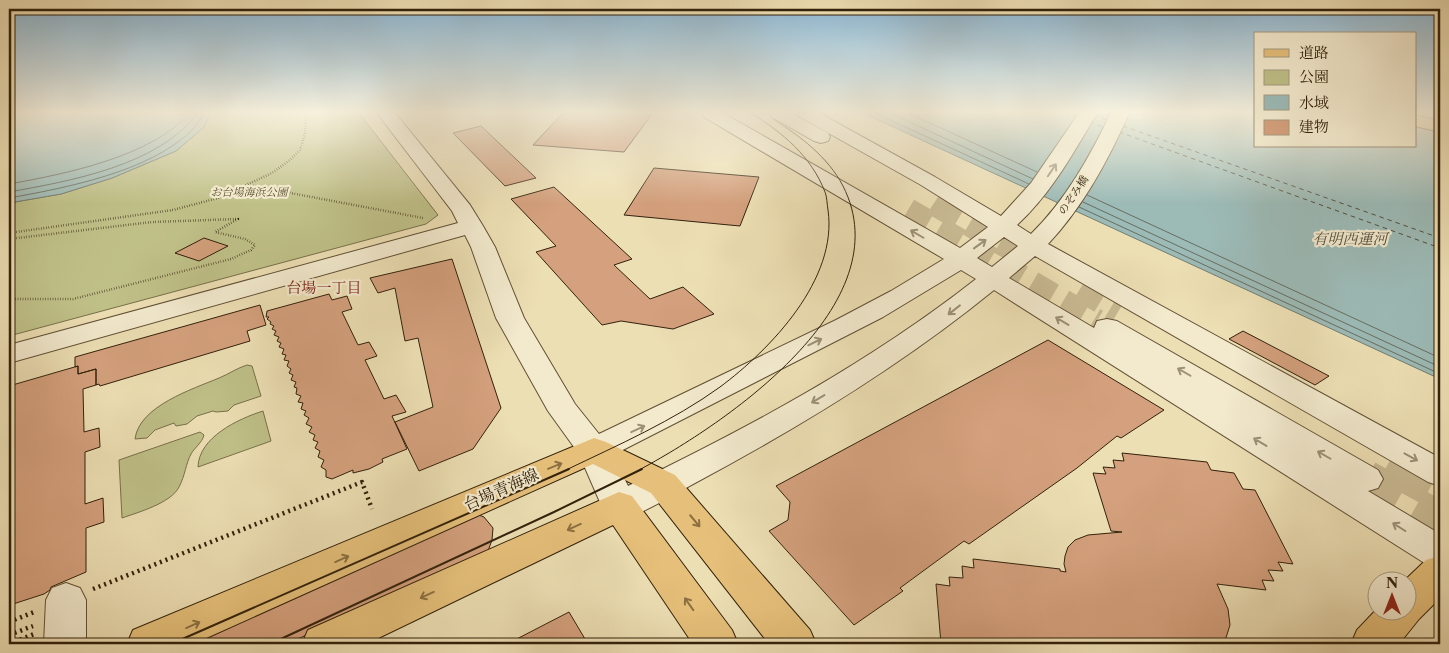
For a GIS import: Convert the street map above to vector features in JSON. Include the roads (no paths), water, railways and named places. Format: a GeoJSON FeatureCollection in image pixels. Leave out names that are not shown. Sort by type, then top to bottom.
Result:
{"type":"FeatureCollection","features":[{"type":"Feature","properties":{"kind":"main road"},"geometry":{"type":"LineString","coordinates":[[594,450],[663,484],[795,644]]}},
{"type":"Feature","properties":{"kind":"main road","name":"台場青海線"},"geometry":{"type":"LineString","coordinates":[[148,644],[594,450]]}},
{"type":"Feature","properties":{"kind":"main road"},"geometry":{"type":"LineString","coordinates":[[323,644],[618,506],[717,644]]}},
{"type":"Feature","properties":{"kind":"main road"},"geometry":{"type":"LineString","coordinates":[[1416,596],[1440,572]]}},
{"type":"Feature","properties":{"kind":"main road"},"geometry":{"type":"LineString","coordinates":[[1372,644],[1393,620]]}},
{"type":"Feature","properties":{"kind":"street"},"geometry":{"type":"LineString","coordinates":[[410,143],[462,210],[472,226],[483,247],[510,318],[564,411],[594,450],[618,506]]}},
{"type":"Feature","properties":{"kind":"street"},"geometry":{"type":"LineString","coordinates":[[764,143],[992,279],[1440,553]]}},
{"type":"Feature","properties":{"kind":"street"},"geometry":{"type":"LineString","coordinates":[[789,143],[908,210]]}},
{"type":"Feature","properties":{"kind":"street"},"geometry":{"type":"LineString","coordinates":[[831,143],[934,203]]}},
{"type":"Feature","properties":{"kind":"street"},"geometry":{"type":"LineString","coordinates":[[861,143],[928,181],[1032,246],[1440,473]]}},
{"type":"Feature","properties":{"kind":"street"},"geometry":{"type":"LineString","coordinates":[[594,450],[843,328],[906,293],[1002,228],[1023,201],[1056,165],[1069,143]]}},
{"type":"Feature","properties":{"kind":"street","name":"のぞみ橋"},"geometry":{"type":"LineString","coordinates":[[618,506],[700,466],[809,404],[889,355],[949,314],[1032,246],[1053,224],[1088,172],[1103,143]]}},
{"type":"Feature","properties":{"kind":"street"},"geometry":{"type":"LineString","coordinates":[[928,181],[967,197],[998,202],[1023,201]]}},
{"type":"Feature","properties":{"kind":"street"},"geometry":{"type":"LineString","coordinates":[[9,354],[472,226]]}},
{"type":"Feature","properties":{"kind":"street"},"geometry":{"type":"LineString","coordinates":[[1107,316],[1377,472]]}},
{"type":"Feature","properties":{"kind":"street"},"geometry":{"type":"LineString","coordinates":[[65,644],[66,600]]}},
{"type":"Feature","properties":{"kind":"water"},"geometry":{"type":"Polygon","coordinates":[[[9,143],[185,143],[176,151],[112,178],[61,194],[9,203],[9,143]]]}},
{"type":"Feature","properties":{"kind":"water","name":"有明西運河"},"geometry":{"type":"Polygon","coordinates":[[[929,143],[1254,143],[1254,148],[1416,148],[1416,143],[1440,143],[1440,379],[929,143]]]}},
{"type":"Feature","properties":{"kind":"tunnel"},"geometry":{"type":"LineString","coordinates":[[934,203],[940,207]]}},
{"type":"Feature","properties":{"kind":"tunnel"},"geometry":{"type":"LineString","coordinates":[[938,206],[1015,251]]}},
{"type":"Feature","properties":{"kind":"tunnel"},"geometry":{"type":"LineString","coordinates":[[908,210],[1097,321]]}},
{"type":"Feature","properties":{"kind":"tunnel"},"geometry":{"type":"LineString","coordinates":[[1080,289],[1118,312]]}},
{"type":"Feature","properties":{"kind":"tunnel"},"geometry":{"type":"LineString","coordinates":[[1388,464],[1399,470]]}},
{"type":"Feature","properties":{"kind":"tunnel"},"geometry":{"type":"LineString","coordinates":[[1397,469],[1440,492]]}},
{"type":"Feature","properties":{"kind":"tunnel"},"geometry":{"type":"LineString","coordinates":[[1366,479],[1440,521]]}},
{"type":"Feature","properties":{"kind":"tram line"},"geometry":{"type":"LineString","coordinates":[[566,470],[664,422],[720,387],[760,353],[797,310],[812,286],[823,261],[828,236],[828,210],[827,198],[819,179],[804,156],[792,143]]}},
{"type":"Feature","properties":{"kind":"tram line"},"geometry":{"type":"LineString","coordinates":[[639,470],[716,423],[757,391],[796,355],[827,316],[849,274],[855,230],[843,186],[830,166],[806,143]]}},
{"type":"Feature","properties":{"kind":"tram line"},"geometry":{"type":"LineString","coordinates":[[171,644],[569,469]]}},
{"type":"Feature","properties":{"kind":"tram line"},"geometry":{"type":"LineString","coordinates":[[270,644],[642,469]]}},
{"type":"Feature","properties":{"kind":"district","name":"台場一丁目"},"geometry":{"type":"Point","coordinates":[324,287]}},
{"type":"Feature","properties":{"kind":"park label","name":"お台場海浜公園"},"geometry":{"type":"Point","coordinates":[249,192]}}]}
